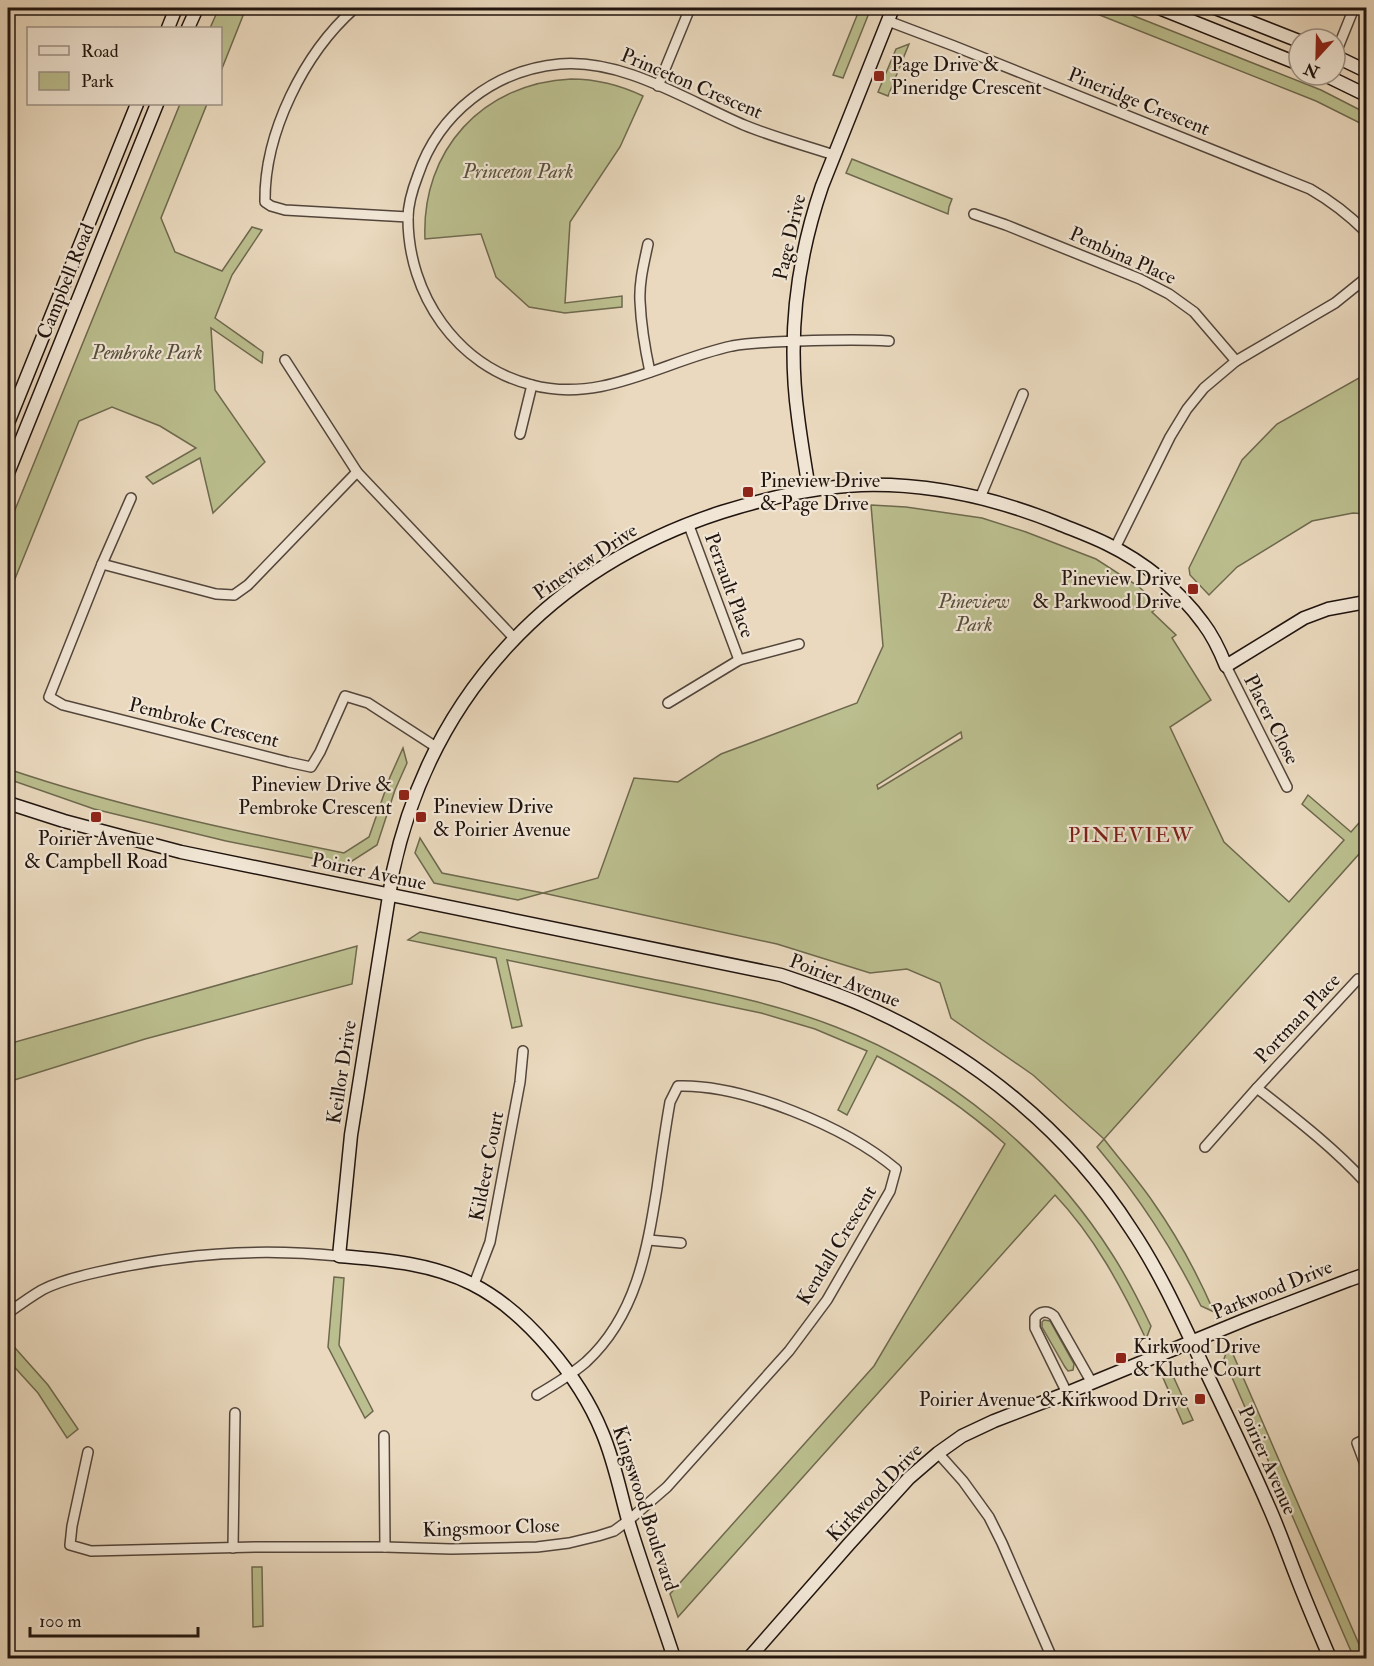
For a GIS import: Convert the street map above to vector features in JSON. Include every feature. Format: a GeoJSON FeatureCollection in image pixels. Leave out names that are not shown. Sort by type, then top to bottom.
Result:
{"type":"FeatureCollection","features":[{"type":"Feature","properties":{"kind":"street"},"geometry":{"type":"LineString","coordinates":[[168,27],[176,8]]}},
{"type":"Feature","properties":{"kind":"street"},"geometry":{"type":"LineString","coordinates":[[188,27],[197,8]]}},
{"type":"Feature","properties":{"kind":"street"},"geometry":{"type":"LineString","coordinates":[[355,8],[346,15],[315,52],[300,77],[278,129],[264,186],[265,202],[285,210],[408,217]]}},
{"type":"Feature","properties":{"kind":"street"},"geometry":{"type":"LineString","coordinates":[[658,86],[690,8]]}},
{"type":"Feature","properties":{"kind":"street","name":"Page Drive"},"geometry":{"type":"LineString","coordinates":[[808,489],[798,416],[793,341],[794,312],[801,260],[813,211],[834,154],[894,8]]}},
{"type":"Feature","properties":{"kind":"street"},"geometry":{"type":"LineString","coordinates":[[1159,8],[1287,59]]}},
{"type":"Feature","properties":{"kind":"street"},"geometry":{"type":"LineString","coordinates":[[1215,8],[1287,36]]}},
{"type":"Feature","properties":{"kind":"street"},"geometry":{"type":"LineString","coordinates":[[1346,27],[1354,8]]}},
{"type":"Feature","properties":{"kind":"street","name":"Pineridge Crescent"},"geometry":{"type":"LineString","coordinates":[[888,21],[954,45],[1310,189],[1331,201],[1366,232]]}},
{"type":"Feature","properties":{"kind":"street"},"geometry":{"type":"LineString","coordinates":[[1347,61],[1366,71]]}},
{"type":"Feature","properties":{"kind":"street","name":"Princeton Crescent"},"geometry":{"type":"LineString","coordinates":[[834,154],[776,137],[629,73],[612,68],[578,64],[543,67],[510,76],[479,93],[460,108],[443,126],[426,154],[414,185],[408,217],[416,271],[432,311],[457,342],[477,360],[501,374],[532,385],[558,390],[586,390],[617,384],[706,353],[734,346],[793,341],[860,339],[889,341]]}},
{"type":"Feature","properties":{"kind":"street"},"geometry":{"type":"LineString","coordinates":[[1347,86],[1366,95]]}},
{"type":"Feature","properties":{"kind":"street","name":"Campbell Road"},"geometry":{"type":"LineString","coordinates":[[8,423],[137,105]]}},
{"type":"Feature","properties":{"kind":"street","name":"Campbell Road"},"geometry":{"type":"LineString","coordinates":[[8,473],[157,105]]}},
{"type":"Feature","properties":{"kind":"street","name":"Pembina Place"},"geometry":{"type":"LineString","coordinates":[[974,214],[1140,279],[1169,294],[1194,312],[1236,361]]}},
{"type":"Feature","properties":{"kind":"street"},"geometry":{"type":"LineString","coordinates":[[648,244],[639,300],[650,372]]}},
{"type":"Feature","properties":{"kind":"street"},"geometry":{"type":"LineString","coordinates":[[1115,548],[1170,437],[1186,409],[1204,388],[1236,361],[1335,303],[1366,278]]}},
{"type":"Feature","properties":{"kind":"street"},"geometry":{"type":"LineString","coordinates":[[285,360],[357,472],[514,638]]}},
{"type":"Feature","properties":{"kind":"street"},"geometry":{"type":"LineString","coordinates":[[520,434],[532,385]]}},
{"type":"Feature","properties":{"kind":"street"},"geometry":{"type":"LineString","coordinates":[[980,498],[1023,394]]}},
{"type":"Feature","properties":{"kind":"street"},"geometry":{"type":"LineString","coordinates":[[102,564],[216,594],[234,595],[248,585],[357,472]]}},
{"type":"Feature","properties":{"kind":"street","name":"Pineview Drive"},"geometry":{"type":"LineString","coordinates":[[388,894],[399,845],[414,800],[436,747],[490,665],[514,638],[542,612],[598,571],[633,550],[688,523],[747,504],[808,489],[890,485],[945,491],[1032,513],[1115,548],[1179,594],[1204,624],[1217,644],[1226,666]]}},
{"type":"Feature","properties":{"kind":"street","name":"Pembroke Crescent"},"geometry":{"type":"LineString","coordinates":[[131,498],[49,697],[63,705],[311,767],[345,696],[368,703],[436,747]]}},
{"type":"Feature","properties":{"kind":"street","name":"Perrault Place"},"geometry":{"type":"LineString","coordinates":[[688,523],[739,660]]}},
{"type":"Feature","properties":{"kind":"street"},"geometry":{"type":"LineString","coordinates":[[1226,666],[1305,618],[1328,609],[1366,602]]}},
{"type":"Feature","properties":{"kind":"street","name":"Perrault Place"},"geometry":{"type":"LineString","coordinates":[[668,703],[739,660],[799,644]]}},
{"type":"Feature","properties":{"kind":"street","name":"Placer Close"},"geometry":{"type":"LineString","coordinates":[[1226,666],[1287,787]]}},
{"type":"Feature","properties":{"kind":"street","name":"Poirier Avenue"},"geometry":{"type":"LineString","coordinates":[[8,803],[64,821],[181,852],[781,975],[867,1006],[923,1035],[976,1069],[1002,1088],[1050,1130],[1100,1186],[1132,1230],[1182,1319],[1269,1507],[1330,1659]]}},
{"type":"Feature","properties":{"kind":"street","name":"Keillor Drive"},"geometry":{"type":"LineString","coordinates":[[339,1256],[351,1135],[388,894]]}},
{"type":"Feature","properties":{"kind":"street","name":"Portman Place"},"geometry":{"type":"LineString","coordinates":[[1205,1147],[1358,979],[1366,981]]}},
{"type":"Feature","properties":{"kind":"street","name":"Kildeer Court"},"geometry":{"type":"LineString","coordinates":[[474,1284],[489,1242],[520,1082],[523,1051]]}},
{"type":"Feature","properties":{"kind":"street","name":"Kendall Crescent"},"geometry":{"type":"LineString","coordinates":[[570,1375],[597,1350],[614,1326],[639,1276],[649,1240],[670,1102],[678,1086],[696,1085],[719,1089],[786,1109],[819,1122],[858,1142],[881,1156],[896,1169],[890,1191],[827,1300],[789,1351],[667,1487],[628,1521]]}},
{"type":"Feature","properties":{"kind":"street","name":"Portman Place"},"geometry":{"type":"LineString","coordinates":[[1257,1088],[1347,1162],[1366,1184]]}},
{"type":"Feature","properties":{"kind":"street"},"geometry":{"type":"LineString","coordinates":[[649,1240],[681,1243]]}},
{"type":"Feature","properties":{"kind":"street","name":"Kingswood Boulevard"},"geometry":{"type":"LineString","coordinates":[[8,1313],[43,1289],[75,1278],[125,1266],[224,1254],[339,1256],[406,1262],[441,1271],[474,1284],[528,1326],[551,1350],[588,1404],[608,1448],[628,1521],[674,1659]]}},
{"type":"Feature","properties":{"kind":"street","name":"Parkwood Drive"},"geometry":{"type":"LineString","coordinates":[[1192,1342],[1366,1274]]}},
{"type":"Feature","properties":{"kind":"street"},"geometry":{"type":"LineString","coordinates":[[1067,1393],[1035,1328],[1035,1318],[1041,1313],[1048,1312],[1054,1316],[1092,1383]]}},
{"type":"Feature","properties":{"kind":"street","name":"Kirkwood Drive"},"geometry":{"type":"LineString","coordinates":[[749,1659],[902,1486],[938,1453],[962,1437],[994,1421],[1192,1342]]}},
{"type":"Feature","properties":{"kind":"street"},"geometry":{"type":"LineString","coordinates":[[537,1395],[570,1375]]}},
{"type":"Feature","properties":{"kind":"street"},"geometry":{"type":"LineString","coordinates":[[233,1548],[234,1413]]}},
{"type":"Feature","properties":{"kind":"street"},"geometry":{"type":"LineString","coordinates":[[384,1436],[385,1547]]}},
{"type":"Feature","properties":{"kind":"street"},"geometry":{"type":"LineString","coordinates":[[1366,1439],[1357,1443],[1366,1467]]}},
{"type":"Feature","properties":{"kind":"street","name":"Kingsmoor Close"},"geometry":{"type":"LineString","coordinates":[[88,1452],[70,1545],[91,1551],[537,1547],[598,1536],[614,1531],[628,1521]]}},
{"type":"Feature","properties":{"kind":"street"},"geometry":{"type":"LineString","coordinates":[[938,1453],[963,1481],[989,1517],[1052,1659]]}},
{"type":"Feature","properties":{"kind":"green space"},"geometry":{"type":"Polygon","coordinates":[[[219,8],[246,8],[222,68],[222,27],[210,27],[219,8]]]}},
{"type":"Feature","properties":{"kind":"green space"},"geometry":{"type":"Polygon","coordinates":[[[860,8],[871,8],[843,78],[833,75],[860,8]]]}},
{"type":"Feature","properties":{"kind":"green space"},"geometry":{"type":"Polygon","coordinates":[[[1082,8],[1114,8],[1287,77],[1287,87],[1313,87],[1321,90],[1366,113],[1366,126],[1316,101],[1082,8]]]}},
{"type":"Feature","properties":{"kind":"green space"},"geometry":{"type":"Polygon","coordinates":[[[909,44],[888,96],[878,92],[896,49],[909,44]]]}},
{"type":"Feature","properties":{"kind":"green space","name":"Princeton Park"},"geometry":{"type":"Polygon","coordinates":[[[571,79],[608,83],[643,96],[620,147],[570,222],[565,303],[622,296],[622,307],[565,313],[529,307],[496,277],[481,234],[425,239],[427,207],[434,177],[446,150],[463,127],[485,108],[511,93],[539,83],[571,79]]]}},
{"type":"Feature","properties":{"kind":"green space","name":"Pembroke Park"},"geometry":{"type":"Polygon","coordinates":[[[180,105],[207,105],[161,218],[175,252],[222,271],[252,227],[262,230],[232,275],[215,318],[263,352],[262,363],[211,328],[215,390],[265,462],[213,513],[200,458],[153,484],[146,477],[196,448],[160,426],[112,407],[79,421],[8,596],[8,527],[180,105]]]}},
{"type":"Feature","properties":{"kind":"green space"},"geometry":{"type":"Polygon","coordinates":[[[852,159],[952,199],[948,214],[846,173],[852,159]]]}},
{"type":"Feature","properties":{"kind":"green space"},"geometry":{"type":"Polygon","coordinates":[[[1366,374],[1366,514],[1353,513],[1312,521],[1237,567],[1209,595],[1190,575],[1189,568],[1242,460],[1277,424],[1366,374]]]}},
{"type":"Feature","properties":{"kind":"green space","name":"Pineview Park"},"geometry":{"type":"Polygon","coordinates":[[[871,505],[906,507],[982,518],[1026,532],[1096,559],[1138,586],[1160,606],[1152,612],[1176,635],[1172,638],[1211,700],[1170,727],[1224,842],[1289,902],[1344,840],[1302,804],[1308,795],[1351,832],[1366,815],[1366,945],[1363,945],[1360,853],[1104,1139],[1033,1075],[951,1018],[940,983],[907,969],[870,973],[777,944],[543,893],[598,878],[634,778],[678,782],[721,754],[857,703],[883,646],[871,505]],[[961,732],[877,785],[878,789],[962,738],[961,732]]]}},
{"type":"Feature","properties":{"kind":"green space"},"geometry":{"type":"Polygon","coordinates":[[[403,748],[407,763],[395,790],[377,845],[346,865],[226,841],[94,809],[8,779],[8,769],[132,806],[344,853],[369,837],[403,748]]]}},
{"type":"Feature","properties":{"kind":"green space"},"geometry":{"type":"Polygon","coordinates":[[[420,838],[442,873],[543,893],[518,900],[434,883],[415,853],[420,838]]]}},
{"type":"Feature","properties":{"kind":"green space"},"geometry":{"type":"Polygon","coordinates":[[[420,932],[766,1004],[836,1027],[917,1066],[956,1091],[992,1119],[1058,1182],[1086,1217],[1128,1280],[1151,1326],[1146,1339],[1095,1245],[1055,1195],[678,1617],[670,1594],[874,1366],[1005,1144],[944,1096],[877,1056],[847,1115],[838,1110],[867,1051],[815,1029],[761,1013],[507,960],[522,1026],[512,1028],[496,958],[408,940],[420,932]]]}},
{"type":"Feature","properties":{"kind":"green space"},"geometry":{"type":"Polygon","coordinates":[[[357,946],[352,984],[145,1039],[8,1082],[8,1044],[357,946]]]}},
{"type":"Feature","properties":{"kind":"green space"},"geometry":{"type":"Polygon","coordinates":[[[1104,1139],[1147,1194],[1186,1255],[1214,1312],[1201,1306],[1154,1223],[1097,1147],[1104,1139]]]}},
{"type":"Feature","properties":{"kind":"green space"},"geometry":{"type":"Polygon","coordinates":[[[334,1277],[344,1278],[339,1345],[373,1411],[365,1418],[328,1347],[334,1277]]]}},
{"type":"Feature","properties":{"kind":"green space"},"geometry":{"type":"Polygon","coordinates":[[[1044,1320],[1050,1321],[1074,1364],[1073,1370],[1068,1371],[1065,1367],[1042,1327],[1044,1320]]]}},
{"type":"Feature","properties":{"kind":"green space"},"geometry":{"type":"Polygon","coordinates":[[[8,1340],[48,1385],[78,1429],[67,1438],[38,1393],[8,1360],[8,1340]]]}},
{"type":"Feature","properties":{"kind":"green space"},"geometry":{"type":"Polygon","coordinates":[[[1229,1345],[1365,1658],[1354,1658],[1224,1359],[1229,1345]]]}},
{"type":"Feature","properties":{"kind":"green space"},"geometry":{"type":"Polygon","coordinates":[[[1161,1373],[1174,1378],[1193,1420],[1183,1424],[1161,1373]]]}},
{"type":"Feature","properties":{"kind":"green space"},"geometry":{"type":"Polygon","coordinates":[[[252,1567],[262,1567],[263,1626],[253,1627],[252,1567]]]}},
{"type":"Feature","properties":{"kind":"place","name":"Page Drive & Pineridge Crescent"},"geometry":{"type":"Point","coordinates":[879,76]}},
{"type":"Feature","properties":{"kind":"place","name":"Pineview Drive & Page Drive"},"geometry":{"type":"Point","coordinates":[748,492]}},
{"type":"Feature","properties":{"kind":"place","name":"Pineview Drive & Parkwood Drive"},"geometry":{"type":"Point","coordinates":[1193,589]}},
{"type":"Feature","properties":{"kind":"place","name":"Pineview Drive & Pembroke Crescent"},"geometry":{"type":"Point","coordinates":[404,795]}},
{"type":"Feature","properties":{"kind":"place","name":"Poirier Avenue & Campbell Road"},"geometry":{"type":"Point","coordinates":[96,817]}},
{"type":"Feature","properties":{"kind":"place","name":"Pineview Drive & Poirier Avenue"},"geometry":{"type":"Point","coordinates":[421,817]}},
{"type":"Feature","properties":{"kind":"place","name":"Kirkwood Drive & Kluthe Court"},"geometry":{"type":"Point","coordinates":[1121,1358]}},
{"type":"Feature","properties":{"kind":"place","name":"Poirier Avenue & Kirkwood Drive"},"geometry":{"type":"Point","coordinates":[1200,1399]}},
{"type":"Feature","properties":{"kind":"district","name":"PINEVIEW"},"geometry":{"type":"Point","coordinates":[1131,835]}}]}
